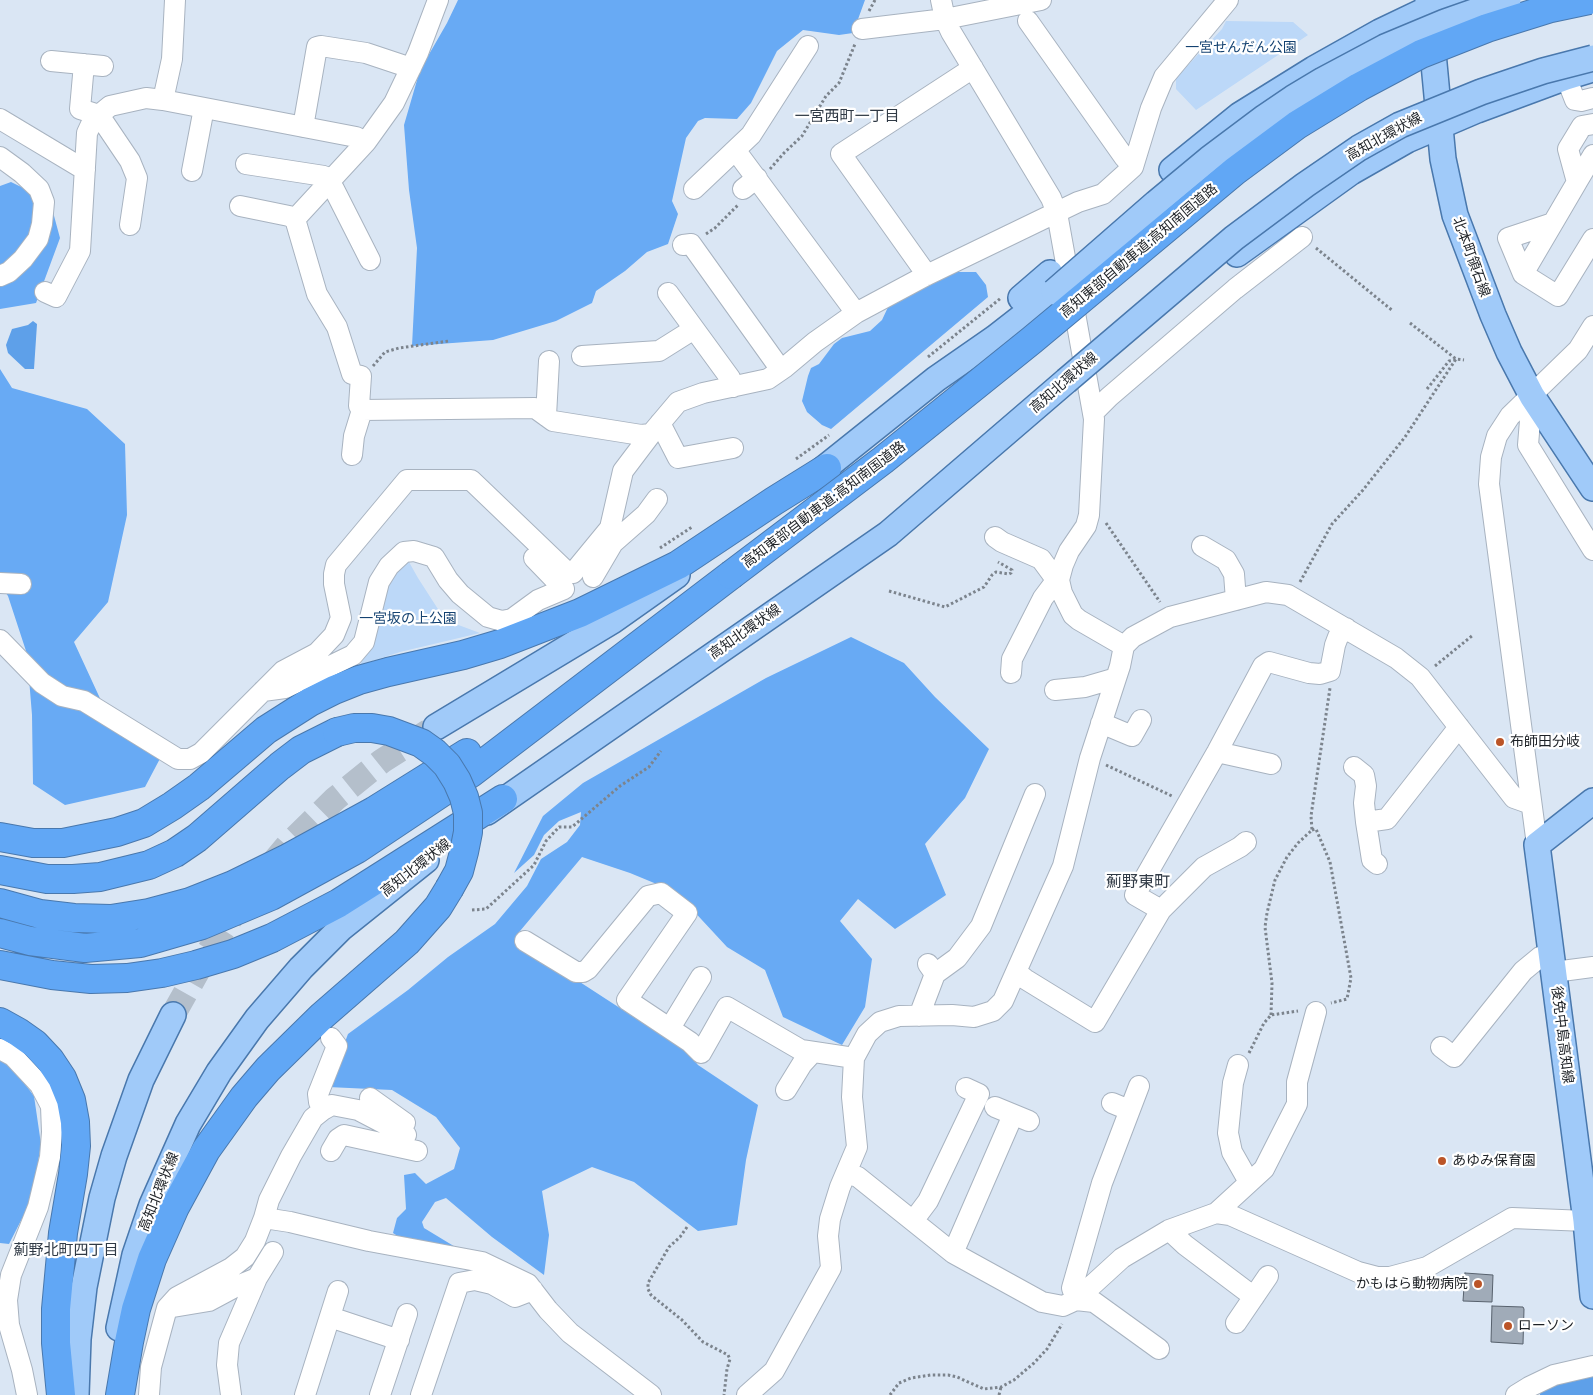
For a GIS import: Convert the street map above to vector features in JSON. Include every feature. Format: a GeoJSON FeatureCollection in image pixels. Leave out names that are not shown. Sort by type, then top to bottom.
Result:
{"type":"FeatureCollection","features":[{"type":"Feature","properties":{"kind":"highway","name":"高知東部自動車道;高知南国道路"},"geometry":{"type":"LineString","coordinates":[[731,575],[883,460],[1032,340],[1228,176],[1296,125],[1359,87],[1422,54],[1496,25],[1551,8],[1589,0]]}},
{"type":"Feature","properties":{"kind":"highway"},"geometry":{"type":"LineString","coordinates":[[0,837],[33,843],[62,843],[108,835],[144,822],[172,806],[199,787],[266,730],[310,702],[359,680],[463,655],[500,644],[580,614],[678,565],[774,500],[827,468]]}},
{"type":"Feature","properties":{"kind":"highway"},"geometry":{"type":"LineString","coordinates":[[0,903],[40,914],[74,918],[111,919],[149,913],[190,902],[233,885],[288,858],[374,811],[465,755],[731,575]]}},
{"type":"Feature","properties":{"kind":"highway"},"geometry":{"type":"LineString","coordinates":[[0,933],[30,941],[84,948],[140,943],[202,925],[272,896],[357,849],[471,773],[731,575]]}},
{"type":"Feature","properties":{"kind":"highway"},"geometry":{"type":"LineString","coordinates":[[0,870],[47,879],[73,879],[100,877],[149,865],[175,853],[197,838],[280,766],[307,747],[337,732],[354,728],[372,728],[389,731],[421,743],[435,753],[447,765],[457,781],[468,813],[468,832],[459,871],[438,907],[419,930],[293,1043],[244,1097],[215,1137],[190,1178],[162,1234],[144,1257],[120,1395]]}},
{"type":"Feature","properties":{"kind":"highway"},"geometry":{"type":"LineString","coordinates":[[0,965],[52,976],[91,979],[127,978],[162,973],[233,954],[272,938],[340,903],[503,799]]}},
{"type":"Feature","properties":{"kind":"highway"},"geometry":{"type":"LineString","coordinates":[[0,1022],[35,1044],[50,1060],[62,1078],[75,1122],[76,1146],[73,1174],[58,1274],[67,1341],[61,1395]]}},
{"type":"Feature","properties":{"kind":"main road"},"geometry":{"type":"LineString","coordinates":[[436,727],[612,621],[827,468],[928,371],[995,338],[1172,170],[1240,116],[1298,79],[1428,5],[1453,0]]}},
{"type":"Feature","properties":{"kind":"main road"},"geometry":{"type":"LineString","coordinates":[[1052,282],[1156,203],[1209,159],[1293,98],[1354,63],[1393,44],[1445,22],[1508,0]]}},
{"type":"Feature","properties":{"kind":"main road","name":"北本町領石線"},"geometry":{"type":"LineString","coordinates":[[1428,5],[1443,159],[1455,215],[1509,352],[1532,396],[1593,488]]}},
{"type":"Feature","properties":{"kind":"main road","name":"高知北環状線"},"geometry":{"type":"LineString","coordinates":[[112,1395],[120,1323],[144,1257],[152,1205],[188,1124],[219,1072],[257,1019],[301,968],[341,928],[503,799],[888,534],[1071,387],[1234,238],[1305,185],[1359,148],[1400,125],[1481,92],[1543,71],[1593,58]]}},
{"type":"Feature","properties":{"kind":"main road"},"geometry":{"type":"LineString","coordinates":[[1071,387],[1237,254],[1293,212],[1359,167],[1407,140],[1441,124],[1566,77],[1593,69]]}},
{"type":"Feature","properties":{"kind":"main road"},"geometry":{"type":"LineString","coordinates":[[1537,845],[1593,801]]}},
{"type":"Feature","properties":{"kind":"main road","name":"後免中島高知線"},"geometry":{"type":"LineString","coordinates":[[1537,845],[1586,1221],[1593,1296]]}},
{"type":"Feature","properties":{"kind":"main road"},"geometry":{"type":"LineString","coordinates":[[76,1395],[67,1341],[92,1241],[114,1156],[141,1080],[173,1015]]}},
{"type":"Feature","properties":{"kind":"street"},"geometry":{"type":"LineString","coordinates":[[163,100],[172,59],[175,0]]}},
{"type":"Feature","properties":{"kind":"street"},"geometry":{"type":"LineString","coordinates":[[295,218],[366,142],[394,102],[411,68],[438,0]]}},
{"type":"Feature","properties":{"kind":"street"},"geometry":{"type":"LineString","coordinates":[[862,29],[943,9],[1042,0]]}},
{"type":"Feature","properties":{"kind":"street"},"geometry":{"type":"LineString","coordinates":[[593,577],[609,539],[623,471],[678,402],[702,393],[768,378],[856,313],[927,275],[1078,202],[1103,194],[1133,167],[1151,108],[1164,77],[1228,0]]}},
{"type":"Feature","properties":{"kind":"street"},"geometry":{"type":"LineString","coordinates":[[943,9],[973,68],[1052,198],[1057,213],[1094,419],[1089,515],[1086,526],[1062,565],[1059,580],[1062,593],[1073,615],[1124,646]]}},
{"type":"Feature","properties":{"kind":"street"},"geometry":{"type":"LineString","coordinates":[[1028,21],[1133,167]]}},
{"type":"Feature","properties":{"kind":"street"},"geometry":{"type":"LineString","coordinates":[[694,189],[751,135],[808,46]]}},
{"type":"Feature","properties":{"kind":"street"},"geometry":{"type":"LineString","coordinates":[[303,127],[317,47],[366,53],[411,68]]}},
{"type":"Feature","properties":{"kind":"street"},"geometry":{"type":"LineString","coordinates":[[51,61],[93,65],[80,109],[99,115],[130,161],[137,178],[130,225]]}},
{"type":"Feature","properties":{"kind":"street"},"geometry":{"type":"LineString","coordinates":[[927,275],[841,154],[973,68]]}},
{"type":"Feature","properties":{"kind":"street"},"geometry":{"type":"LineString","coordinates":[[1566,77],[1575,100],[1581,101],[1593,98]]}},
{"type":"Feature","properties":{"kind":"street"},"geometry":{"type":"LineString","coordinates":[[45,292],[56,297],[80,251],[87,133],[93,120],[110,106],[146,98],[163,100],[356,137],[366,142]]}},
{"type":"Feature","properties":{"kind":"street"},"geometry":{"type":"LineString","coordinates":[[192,171],[204,108]]}},
{"type":"Feature","properties":{"kind":"street"},"geometry":{"type":"LineString","coordinates":[[0,119],[85,170]]}},
{"type":"Feature","properties":{"kind":"street"},"geometry":{"type":"LineString","coordinates":[[1523,274],[1587,169],[1568,149],[1582,126],[1593,124]]}},
{"type":"Feature","properties":{"kind":"street"},"geometry":{"type":"LineString","coordinates":[[736,151],[750,183],[856,313]]}},
{"type":"Feature","properties":{"kind":"street"},"geometry":{"type":"LineString","coordinates":[[0,157],[22,172],[39,189],[44,202],[42,224],[38,239],[23,260],[9,272],[0,276]]}},
{"type":"Feature","properties":{"kind":"street"},"geometry":{"type":"LineString","coordinates":[[246,164],[324,176],[329,181],[370,260]]}},
{"type":"Feature","properties":{"kind":"street"},"geometry":{"type":"LineString","coordinates":[[240,206],[295,218]]}},
{"type":"Feature","properties":{"kind":"street"},"geometry":{"type":"LineString","coordinates":[[295,218],[317,294],[337,327],[352,374],[361,376],[359,406],[362,410],[354,436],[352,455]]}},
{"type":"Feature","properties":{"kind":"street"},"geometry":{"type":"LineString","coordinates":[[1553,223],[1508,238],[1523,274],[1558,296],[1593,238]]}},
{"type":"Feature","properties":{"kind":"street"},"geometry":{"type":"LineString","coordinates":[[1093,413],[1109,397],[1235,289],[1302,237]]}},
{"type":"Feature","properties":{"kind":"street"},"geometry":{"type":"LineString","coordinates":[[687,245],[781,370]]}},
{"type":"Feature","properties":{"kind":"street"},"geometry":{"type":"LineString","coordinates":[[668,293],[730,378],[732,387]]}},
{"type":"Feature","properties":{"kind":"street"},"geometry":{"type":"LineString","coordinates":[[582,356],[659,351],[694,329]]}},
{"type":"Feature","properties":{"kind":"street"},"geometry":{"type":"LineString","coordinates":[[1537,845],[1489,484],[1497,436],[1510,416],[1591,335]]}},
{"type":"Feature","properties":{"kind":"street"},"geometry":{"type":"LineString","coordinates":[[546,416],[549,361]]}},
{"type":"Feature","properties":{"kind":"street"},"geometry":{"type":"LineString","coordinates":[[1532,396],[1528,445],[1593,550]]}},
{"type":"Feature","properties":{"kind":"street"},"geometry":{"type":"LineString","coordinates":[[362,410],[535,408],[553,421],[641,435],[655,429]]}},
{"type":"Feature","properties":{"kind":"street"},"geometry":{"type":"LineString","coordinates":[[655,429],[678,458],[733,448]]}},
{"type":"Feature","properties":{"kind":"street"},"geometry":{"type":"LineString","coordinates":[[0,640],[42,683],[62,696],[84,702],[178,759],[190,759],[201,753],[283,671],[317,653],[334,635],[341,618],[334,584],[336,565],[407,480],[471,480],[567,572],[573,573],[609,539],[646,514],[657,500]]}},
{"type":"Feature","properties":{"kind":"street"},"geometry":{"type":"LineString","coordinates":[[996,537],[1002,542],[1041,559],[1059,580]]}},
{"type":"Feature","properties":{"kind":"street"},"geometry":{"type":"LineString","coordinates":[[1202,546],[1226,560],[1234,574],[1236,600]]}},
{"type":"Feature","properties":{"kind":"street"},"geometry":{"type":"LineString","coordinates":[[263,691],[285,688],[353,655],[364,642],[379,582],[389,566],[404,552],[414,550],[434,557],[448,580],[460,594],[488,617],[502,621],[512,619],[538,600],[564,589],[534,558]]}},
{"type":"Feature","properties":{"kind":"street"},"geometry":{"type":"LineString","coordinates":[[1011,673],[1012,659],[1039,607],[1052,586],[1059,580]]}},
{"type":"Feature","properties":{"kind":"street"},"geometry":{"type":"LineString","coordinates":[[0,584],[21,584]]}},
{"type":"Feature","properties":{"kind":"street"},"geometry":{"type":"LineString","coordinates":[[747,1395],[774,1370],[831,1268],[828,1236],[830,1219],[840,1187],[857,1146],[852,1097],[854,1058],[867,1034],[880,1022],[899,1016],[974,1017],[993,1011],[1003,1001],[1063,866],[1090,758],[1116,678],[1124,646],[1133,637],[1170,617],[1266,592],[1288,595],[1396,658],[1420,677],[1514,798],[1531,804]]}},
{"type":"Feature","properties":{"kind":"street"},"geometry":{"type":"LineString","coordinates":[[1161,910],[1135,895],[1186,803],[1217,752],[1263,666],[1269,662],[1309,673],[1320,674],[1330,671],[1335,645],[1338,637],[1346,628]]}},
{"type":"Feature","properties":{"kind":"street"},"geometry":{"type":"LineString","coordinates":[[1055,690],[1085,687],[1116,678]]}},
{"type":"Feature","properties":{"kind":"street"},"geometry":{"type":"LineString","coordinates":[[1101,724],[1132,736],[1141,720]]}},
{"type":"Feature","properties":{"kind":"street"},"geometry":{"type":"LineString","coordinates":[[1366,822],[1387,819],[1459,727]]}},
{"type":"Feature","properties":{"kind":"street"},"geometry":{"type":"LineString","coordinates":[[1217,752],[1271,764]]}},
{"type":"Feature","properties":{"kind":"street"},"geometry":{"type":"LineString","coordinates":[[1354,768],[1364,775],[1366,786],[1364,803],[1366,822],[1372,860],[1377,864]]}},
{"type":"Feature","properties":{"kind":"street"},"geometry":{"type":"LineString","coordinates":[[919,1016],[932,969],[957,958],[981,926],[1035,794]]}},
{"type":"Feature","properties":{"kind":"street"},"geometry":{"type":"LineString","coordinates":[[1016,972],[1095,1022],[1161,910],[1204,867],[1246,842]]}},
{"type":"Feature","properties":{"kind":"street"},"geometry":{"type":"LineString","coordinates":[[525,941],[576,972],[583,972],[588,969],[648,896],[661,893],[687,913],[628,1000],[690,1042],[700,1053],[727,1007],[801,1050],[854,1058]]}},
{"type":"Feature","properties":{"kind":"street"},"geometry":{"type":"LineString","coordinates":[[1441,1047],[1454,1057],[1523,971],[1540,957],[1553,963],[1593,967]]}},
{"type":"Feature","properties":{"kind":"street"},"geometry":{"type":"LineString","coordinates":[[670,1028],[701,977]]}},
{"type":"Feature","properties":{"kind":"street"},"geometry":{"type":"LineString","coordinates":[[847,1173],[858,1177],[953,1253],[1042,1302],[1063,1306],[1072,1302],[1122,1258],[1169,1230],[1216,1213],[1264,1169],[1297,1104],[1297,1082],[1316,1009]]}},
{"type":"Feature","properties":{"kind":"street"},"geometry":{"type":"LineString","coordinates":[[323,1110],[318,1094],[337,1046],[331,1038]]}},
{"type":"Feature","properties":{"kind":"street"},"geometry":{"type":"LineString","coordinates":[[0,1049],[13,1056],[40,1085],[51,1106],[52,1132],[50,1157],[38,1207],[6,1274],[9,1325],[27,1395]]}},
{"type":"Feature","properties":{"kind":"street"},"geometry":{"type":"LineString","coordinates":[[786,1090],[802,1064],[813,1052]]}},
{"type":"Feature","properties":{"kind":"street"},"geometry":{"type":"LineString","coordinates":[[1230,1075],[1228,1133],[1232,1152],[1249,1182]]}},
{"type":"Feature","properties":{"kind":"street"},"geometry":{"type":"LineString","coordinates":[[1072,1302],[1072,1288],[1102,1183],[1120,1106],[1139,1086]]}},
{"type":"Feature","properties":{"kind":"street"},"geometry":{"type":"LineString","coordinates":[[913,1221],[928,1200],[980,1094],[966,1088]]}},
{"type":"Feature","properties":{"kind":"street"},"geometry":{"type":"LineString","coordinates":[[370,1098],[409,1126],[409,1145]]}},
{"type":"Feature","properties":{"kind":"street"},"geometry":{"type":"LineString","coordinates":[[149,1395],[151,1367],[167,1308],[177,1297],[231,1268],[245,1257],[255,1241],[264,1218],[268,1200],[313,1118],[332,1105],[358,1110],[409,1145]]}},
{"type":"Feature","properties":{"kind":"street"},"geometry":{"type":"LineString","coordinates":[[953,1253],[1012,1114]]}},
{"type":"Feature","properties":{"kind":"street"},"geometry":{"type":"LineString","coordinates":[[331,1151],[338,1139],[344,1135],[409,1145]]}},
{"type":"Feature","properties":{"kind":"street"},"geometry":{"type":"LineString","coordinates":[[1216,1213],[1230,1214],[1358,1272],[1377,1277],[1390,1276],[1427,1267],[1512,1218],[1586,1221]]}},
{"type":"Feature","properties":{"kind":"street"},"geometry":{"type":"LineString","coordinates":[[264,1218],[290,1222],[369,1241],[482,1262],[528,1284],[548,1310],[570,1332],[651,1395]]}},
{"type":"Feature","properties":{"kind":"street"},"geometry":{"type":"LineString","coordinates":[[1169,1230],[1185,1246],[1254,1297]]}},
{"type":"Feature","properties":{"kind":"street"},"geometry":{"type":"LineString","coordinates":[[230,1395],[227,1365],[229,1343],[256,1278],[274,1252]]}},
{"type":"Feature","properties":{"kind":"street"},"geometry":{"type":"LineString","coordinates":[[1236,1323],[1268,1276]]}},
{"type":"Feature","properties":{"kind":"street"},"geometry":{"type":"LineString","coordinates":[[167,1308],[209,1302],[237,1286],[256,1278]]}},
{"type":"Feature","properties":{"kind":"street"},"geometry":{"type":"LineString","coordinates":[[421,1395],[459,1283],[475,1280],[492,1284],[515,1297],[533,1290]]}},
{"type":"Feature","properties":{"kind":"street"},"geometry":{"type":"LineString","coordinates":[[305,1395],[338,1291]]}},
{"type":"Feature","properties":{"kind":"street"},"geometry":{"type":"LineString","coordinates":[[1072,1302],[1094,1302],[1158,1349]]}},
{"type":"Feature","properties":{"kind":"street"},"geometry":{"type":"LineString","coordinates":[[380,1395],[407,1314]]}},
{"type":"Feature","properties":{"kind":"street"},"geometry":{"type":"LineString","coordinates":[[330,1317],[399,1340]]}},
{"type":"Feature","properties":{"kind":"street"},"geometry":{"type":"LineString","coordinates":[[1516,1395],[1554,1375],[1593,1366]]}},
{"type":"Feature","properties":{"kind":"path"},"geometry":{"type":"LineString","coordinates":[[687,245],[715,228],[750,195],[750,183],[765,176],[784,153],[802,136],[826,96],[839,83],[845,64],[875,0]]}},
{"type":"Feature","properties":{"kind":"path"},"geometry":{"type":"LineString","coordinates":[[1302,237],[1393,311]]}},
{"type":"Feature","properties":{"kind":"path"},"geometry":{"type":"LineString","coordinates":[[928,371],[1005,294]]}},
{"type":"Feature","properties":{"kind":"path"},"geometry":{"type":"LineString","coordinates":[[1410,323],[1456,359]]}},
{"type":"Feature","properties":{"kind":"path"},"geometry":{"type":"LineString","coordinates":[[361,376],[370,371],[385,352],[399,348],[449,341]]}},
{"type":"Feature","properties":{"kind":"path"},"geometry":{"type":"LineString","coordinates":[[1288,595],[1293,592],[1305,573],[1332,524],[1363,490],[1405,437],[1456,359]]}},
{"type":"Feature","properties":{"kind":"path"},"geometry":{"type":"LineString","coordinates":[[1427,388],[1449,361],[1456,359],[1464,360]]}},
{"type":"Feature","properties":{"kind":"path"},"geometry":{"type":"LineString","coordinates":[[792,462],[837,430]]}},
{"type":"Feature","properties":{"kind":"path"},"geometry":{"type":"LineString","coordinates":[[1106,523],[1170,617]]}},
{"type":"Feature","properties":{"kind":"path"},"geometry":{"type":"LineString","coordinates":[[653,552],[694,526]]}},
{"type":"Feature","properties":{"kind":"path"},"geometry":{"type":"LineString","coordinates":[[889,591],[945,607],[984,587],[996,572],[1009,574],[1011,572],[1012,570],[995,560],[996,537]]}},
{"type":"Feature","properties":{"kind":"path"},"geometry":{"type":"LineString","coordinates":[[1420,677],[1473,635]]}},
{"type":"Feature","properties":{"kind":"path"},"geometry":{"type":"LineString","coordinates":[[1312,830],[1311,816],[1332,676],[1330,671]]}},
{"type":"Feature","properties":{"kind":"path"},"geometry":{"type":"LineString","coordinates":[[472,910],[486,909],[534,865],[546,841],[559,827],[572,827],[620,786],[649,766],[661,751]]}},
{"type":"Feature","properties":{"kind":"path"},"geometry":{"type":"LineString","coordinates":[[1090,758],[1186,803]]}},
{"type":"Feature","properties":{"kind":"path"},"geometry":{"type":"LineString","coordinates":[[1230,1075],[1242,1065],[1264,1023],[1271,1016],[1316,1009],[1347,999],[1351,978],[1330,862],[1316,829],[1312,830]]}},
{"type":"Feature","properties":{"kind":"path"},"geometry":{"type":"LineString","coordinates":[[1271,1016],[1272,983],[1266,927],[1273,887],[1287,857],[1312,830]]}},
{"type":"Feature","properties":{"kind":"path"},"geometry":{"type":"LineString","coordinates":[[687,1228],[670,1247],[648,1283],[648,1289],[650,1295],[682,1320],[703,1342],[728,1355],[730,1359],[724,1395]]}},
{"type":"Feature","properties":{"kind":"path"},"geometry":{"type":"LineString","coordinates":[[890,1395],[898,1383],[911,1378],[931,1375],[957,1377],[984,1389],[1001,1387],[1023,1374],[1040,1357],[1066,1317],[1072,1302]]}},
{"type":"Feature","properties":{"kind":"path"},"geometry":{"type":"LineString","coordinates":[[999,1395],[1001,1387]]}},
{"type":"Feature","properties":{"kind":"green space","name":"一宮せんだん公園"},"geometry":{"type":"Polygon","coordinates":[[[1226,21],[1293,22],[1308,35],[1196,110],[1176,89],[1176,78],[1222,29],[1226,21]]]}},
{"type":"Feature","properties":{"kind":"green space","name":"一宮坂の上公園"},"geometry":{"type":"Polygon","coordinates":[[[409,562],[445,620],[480,633],[400,652],[360,665],[369,649],[382,595],[397,569],[409,562]]]}},
{"type":"Feature","properties":{"kind":"shaded area"},"geometry":{"type":"Polygon","coordinates":[[[458,0],[865,0],[853,33],[839,35],[803,30],[777,51],[751,103],[737,119],[705,118],[698,121],[686,138],[672,201],[678,214],[668,244],[647,252],[625,271],[596,291],[592,303],[556,321],[493,340],[412,346],[417,248],[409,190],[404,125],[420,70],[458,0]]]}},
{"type":"Feature","properties":{"kind":"shaded area"},"geometry":{"type":"Polygon","coordinates":[[[11,182],[50,201],[60,238],[36,303],[0,309],[0,186],[11,182]]]}},
{"type":"Feature","properties":{"kind":"shaded area"},"geometry":{"type":"Polygon","coordinates":[[[953,272],[976,272],[986,285],[988,297],[831,429],[822,425],[807,412],[802,401],[811,368],[819,364],[834,344],[842,338],[870,331],[882,320],[889,305],[953,272]]]}},
{"type":"Feature","properties":{"kind":"shaded area"},"geometry":{"type":"Polygon","coordinates":[[[33,321],[37,324],[34,369],[25,369],[8,353],[6,345],[12,329],[28,325],[33,321]]]}},
{"type":"Feature","properties":{"kind":"shaded area"},"geometry":{"type":"Polygon","coordinates":[[[0,369],[12,388],[87,409],[125,444],[127,515],[108,602],[74,642],[104,707],[164,751],[145,787],[65,805],[33,784],[32,715],[27,654],[8,596],[0,585],[0,369]]]}},
{"type":"Feature","properties":{"kind":"shaded area"},"geometry":{"type":"Polygon","coordinates":[[[851,637],[904,663],[935,697],[989,749],[965,798],[925,844],[946,895],[895,929],[858,899],[840,921],[872,959],[865,1007],[842,1045],[783,1017],[765,970],[727,947],[676,892],[630,873],[582,857],[515,937],[526,947],[686,1051],[698,1065],[758,1105],[746,1160],[737,1225],[698,1231],[634,1182],[592,1167],[542,1191],[549,1235],[544,1275],[492,1237],[446,1198],[435,1202],[422,1222],[424,1228],[457,1248],[402,1239],[393,1233],[397,1218],[406,1209],[404,1175],[415,1173],[426,1184],[454,1169],[460,1148],[436,1117],[392,1090],[328,1087],[348,1034],[408,990],[448,957],[495,924],[527,886],[541,859],[567,842],[580,825],[581,812],[559,821],[544,835],[534,855],[514,873],[543,816],[583,783],[766,678],[851,637]]]}},
{"type":"Feature","properties":{"kind":"shaded area"},"geometry":{"type":"Polygon","coordinates":[[[0,1059],[18,1075],[34,1096],[41,1144],[32,1199],[9,1244],[0,1243],[0,1059]]]}},
{"type":"Feature","properties":{"kind":"building","name":"かもはら動物病院"},"geometry":{"type":"Polygon","coordinates":[[[1465,1273],[1493,1275],[1492,1302],[1463,1301],[1465,1273]]]}},
{"type":"Feature","properties":{"kind":"building","name":"ローソン"},"geometry":{"type":"Polygon","coordinates":[[[1492,1306],[1523,1307],[1523,1344],[1491,1342],[1492,1306]]]}},
{"type":"Feature","properties":{"kind":"waterway"},"geometry":{"type":"LineString","coordinates":[[1555,1395],[1593,1387]]}},
{"type":"Feature","properties":{"kind":"tunnel"},"geometry":{"type":"LineString","coordinates":[[271,865],[288,845],[335,799],[382,761],[429,731]]}},
{"type":"Feature","properties":{"kind":"tunnel"},"geometry":{"type":"LineString","coordinates":[[173,1015],[209,951],[240,904]]}},
{"type":"Feature","properties":{"kind":"place","name":"布師田分岐"},"geometry":{"type":"Point","coordinates":[1500,742]}},
{"type":"Feature","properties":{"kind":"place","name":"あゆみ保育園"},"geometry":{"type":"Point","coordinates":[1442,1161]}},
{"type":"Feature","properties":{"kind":"place","name":"かもはら動物病院"},"geometry":{"type":"Point","coordinates":[1478,1284]}},
{"type":"Feature","properties":{"kind":"place","name":"ローソン"},"geometry":{"type":"Point","coordinates":[1508,1326]}},
{"type":"Feature","properties":{"kind":"district","name":"一宮西町一丁目"},"geometry":{"type":"Point","coordinates":[847,117]}},
{"type":"Feature","properties":{"kind":"district","name":"薊野東町"},"geometry":{"type":"Point","coordinates":[1138,882]}},
{"type":"Feature","properties":{"kind":"district","name":"薊野北町四丁目"},"geometry":{"type":"Point","coordinates":[66,1251]}}]}
